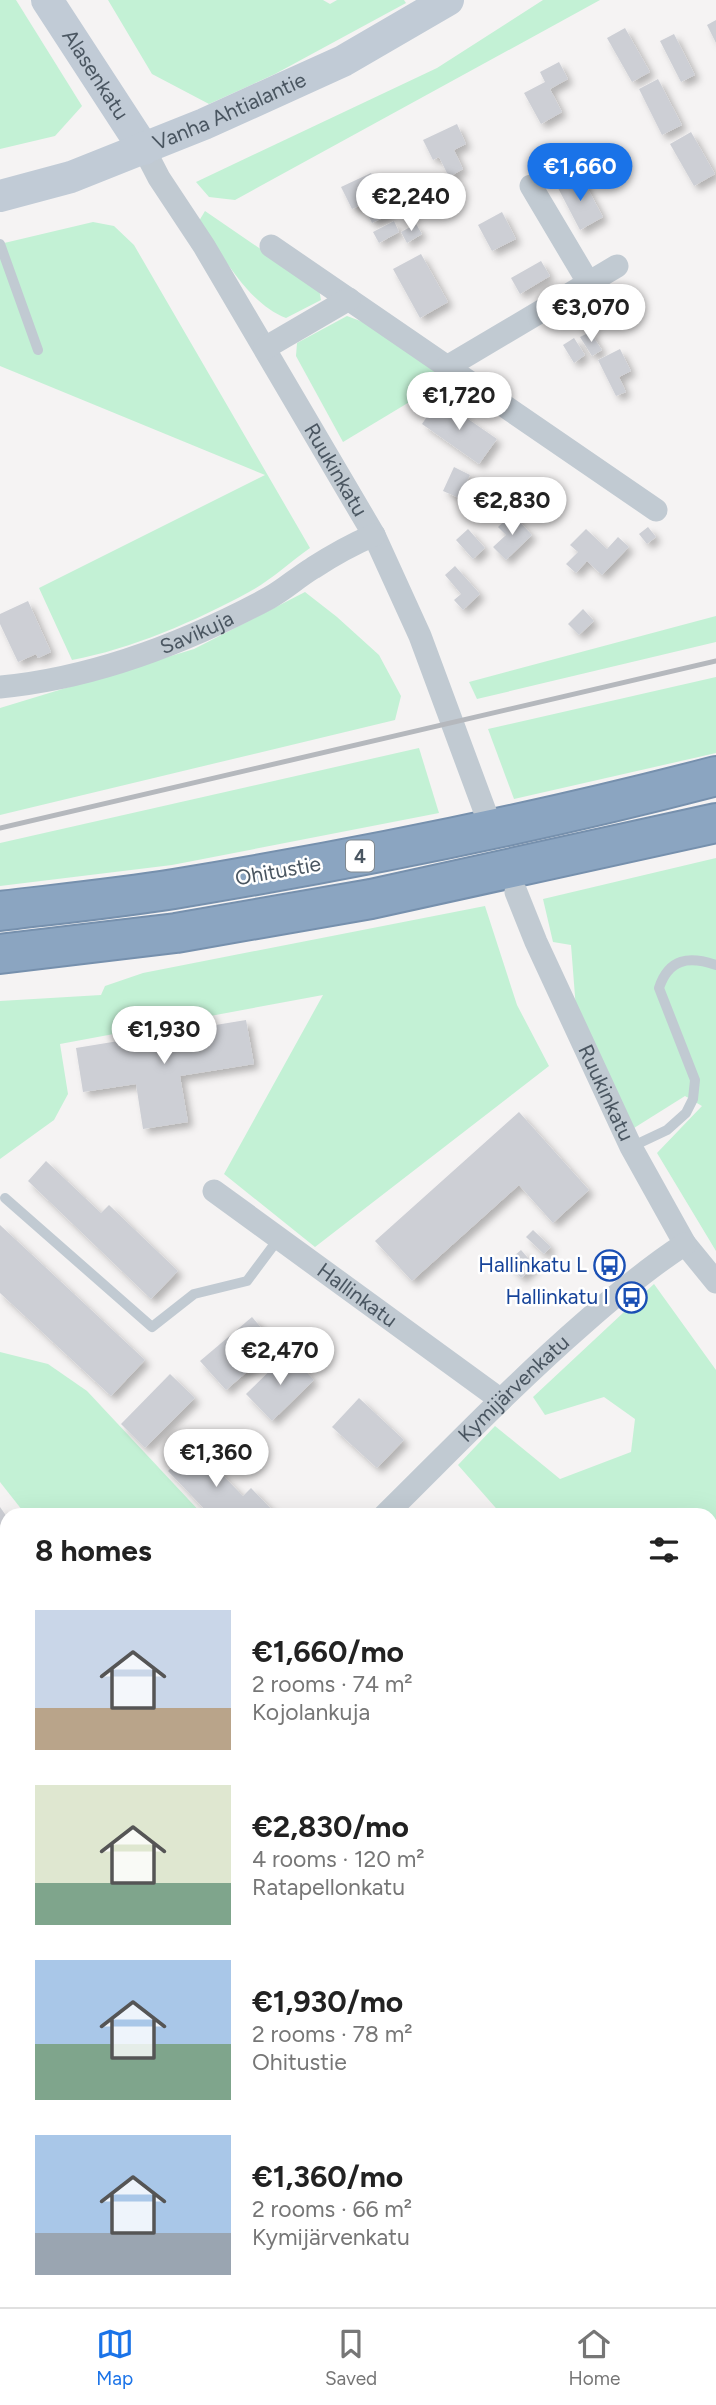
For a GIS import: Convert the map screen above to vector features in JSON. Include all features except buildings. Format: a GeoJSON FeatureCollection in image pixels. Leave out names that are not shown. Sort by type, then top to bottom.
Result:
{"type":"FeatureCollection","features":[{"type":"Feature","properties":{"kind":"highway","name":"Ohitustie"},"geometry":{"type":"LineString","coordinates":[[0,911],[172,889],[362,856],[530,821],[716,776]]}},
{"type":"Feature","properties":{"kind":"highway","name":"Ohitustie"},"geometry":{"type":"LineString","coordinates":[[0,954],[176,933],[371,899],[716,824]]}},
{"type":"Feature","properties":{"kind":"street","name":"Alasenkatu"},"geometry":{"type":"LineString","coordinates":[[47,0],[144,149]]}},
{"type":"Feature","properties":{"kind":"street","name":"Vanha Ahtialantie"},"geometry":{"type":"LineString","coordinates":[[0,196],[72,177],[144,149],[343,61],[442,2]]}},
{"type":"Feature","properties":{"kind":"street","name":"Ruukinkatu"},"geometry":{"type":"LineString","coordinates":[[144,149],[374,535],[420,636],[486,814]]}},
{"type":"Feature","properties":{"kind":"street"},"geometry":{"type":"LineString","coordinates":[[531,186],[588,282]]}},
{"type":"Feature","properties":{"kind":"street"},"geometry":{"type":"LineString","coordinates":[[271,246],[656,510]]}},
{"type":"Feature","properties":{"kind":"street"},"geometry":{"type":"LineString","coordinates":[[447,367],[617,266]]}},
{"type":"Feature","properties":{"kind":"street"},"geometry":{"type":"LineString","coordinates":[[265,348],[349,299]]}},
{"type":"Feature","properties":{"kind":"street","name":"Savikuja"},"geometry":{"type":"LineString","coordinates":[[0,687],[65,677],[157,651],[271,597],[351,545],[374,535]]}},
{"type":"Feature","properties":{"kind":"street","name":"Ruukinkatu"},"geometry":{"type":"LineString","coordinates":[[516,892],[536,942],[631,1147],[685,1244],[716,1282]]}},
{"type":"Feature","properties":{"kind":"street","name":"Hallinkatu"},"geometry":{"type":"LineString","coordinates":[[214,1191],[500,1400]]}},
{"type":"Feature","properties":{"kind":"street","name":"Kymijärvenkatu"},"geometry":{"type":"LineString","coordinates":[[392,1508],[542,1360],[617,1294],[659,1260],[685,1244]]}},
{"type":"Feature","properties":{"kind":"lane"},"geometry":{"type":"LineString","coordinates":[[0,244],[38,350]]}},
{"type":"Feature","properties":{"kind":"lane"},"geometry":{"type":"LineString","coordinates":[[631,1147],[667,1130],[686,1114],[693,1099],[695,1080],[659,988],[663,977],[681,961],[697,959],[716,965]]}},
{"type":"Feature","properties":{"kind":"lane"},"geometry":{"type":"LineString","coordinates":[[5,1198],[152,1327],[194,1294],[247,1281],[279,1238]]}},
{"type":"Feature","properties":{"kind":"green space"},"geometry":{"type":"Polygon","coordinates":[[[0,0],[16,0],[82,106],[55,136],[0,149],[0,0]]]}},
{"type":"Feature","properties":{"kind":"green space"},"geometry":{"type":"Polygon","coordinates":[[[108,0],[323,0],[330,4],[337,0],[404,0],[406,3],[275,74],[209,104],[152,74],[108,0]]]}},
{"type":"Feature","properties":{"kind":"green space"},"geometry":{"type":"Polygon","coordinates":[[[543,0],[600,0],[235,200],[209,197],[196,182],[437,68],[543,0]]]}},
{"type":"Feature","properties":{"kind":"green space"},"geometry":{"type":"Polygon","coordinates":[[[205,211],[319,289],[321,300],[286,318],[272,311],[248,290],[226,262],[199,221],[205,211]]]}},
{"type":"Feature","properties":{"kind":"green space"},"geometry":{"type":"Polygon","coordinates":[[[93,222],[114,226],[134,245],[310,548],[257,588],[207,613],[163,633],[117,649],[72,660],[39,588],[265,475],[0,366],[0,244],[93,222]]]}},
{"type":"Feature","properties":{"kind":"green space"},"geometry":{"type":"Polygon","coordinates":[[[347,316],[371,325],[446,380],[343,442],[296,356],[297,343],[347,316]]]}},
{"type":"Feature","properties":{"kind":"green space"},"geometry":{"type":"Polygon","coordinates":[[[305,592],[379,655],[401,696],[395,720],[0,815],[0,708],[194,649],[305,592]]]}},
{"type":"Feature","properties":{"kind":"green space"},"geometry":{"type":"Polygon","coordinates":[[[716,616],[716,642],[477,699],[469,682],[716,616]]]}},
{"type":"Feature","properties":{"kind":"green space"},"geometry":{"type":"Polygon","coordinates":[[[716,677],[716,753],[514,799],[488,729],[716,677]]]}},
{"type":"Feature","properties":{"kind":"green space"},"geometry":{"type":"Polygon","coordinates":[[[419,748],[439,813],[172,865],[0,886],[0,843],[419,748]]]}},
{"type":"Feature","properties":{"kind":"green space"},"geometry":{"type":"Polygon","coordinates":[[[716,858],[716,1251],[657,1153],[702,1106],[685,1096],[634,1128],[576,1009],[571,945],[553,942],[543,899],[716,858]]]}},
{"type":"Feature","properties":{"kind":"green space"},"geometry":{"type":"Polygon","coordinates":[[[485,906],[517,1005],[549,1066],[315,1247],[224,1174],[323,995],[60,1044],[68,1094],[54,1120],[0,1159],[0,1001],[101,995],[105,986],[143,973],[485,906]]]}},
{"type":"Feature","properties":{"kind":"green space"},"geometry":{"type":"Polygon","coordinates":[[[654,1284],[716,1370],[716,1508],[496,1508],[458,1465],[495,1426],[560,1479],[631,1452],[635,1419],[604,1397],[545,1415],[533,1397],[654,1284]]]}},
{"type":"Feature","properties":{"kind":"green space"},"geometry":{"type":"Polygon","coordinates":[[[0,1352],[48,1364],[87,1391],[196,1508],[20,1508],[0,1482],[0,1352]]]}},
{"type":"Feature","properties":{"kind":"railway"},"geometry":{"type":"LineString","coordinates":[[0,828],[716,661]]}},
{"type":"Feature","properties":{"kind":"place","name":"Hallinkatu L"},"geometry":{"type":"Point","coordinates":[610,1265]}},
{"type":"Feature","properties":{"kind":"place","name":"Hallinkatu I"},"geometry":{"type":"Point","coordinates":[632,1297]}}]}
